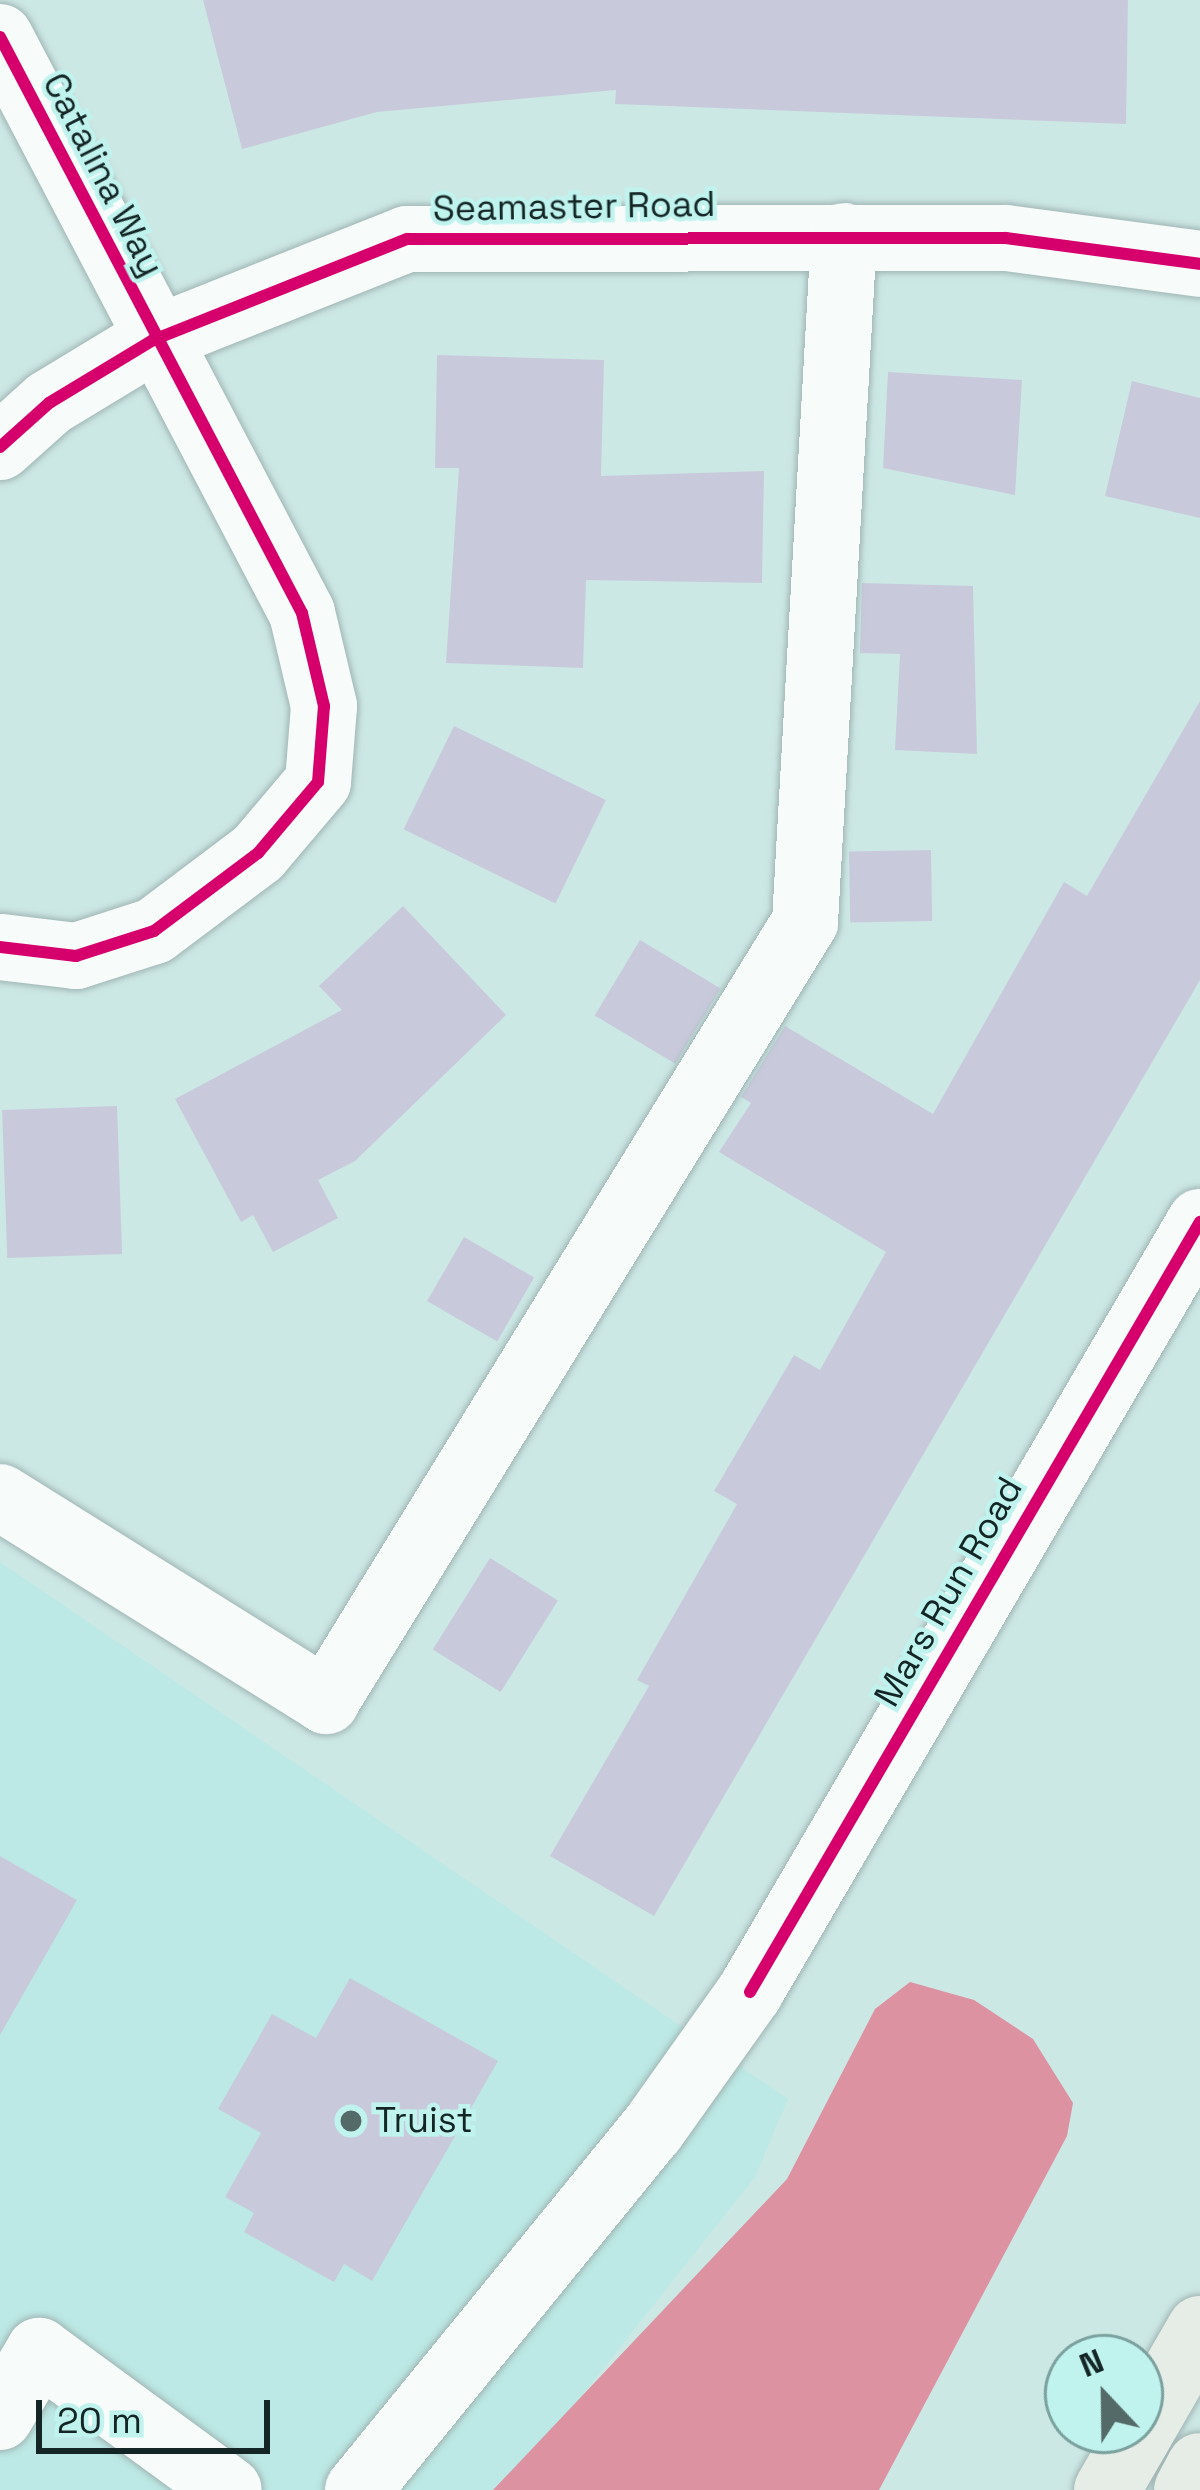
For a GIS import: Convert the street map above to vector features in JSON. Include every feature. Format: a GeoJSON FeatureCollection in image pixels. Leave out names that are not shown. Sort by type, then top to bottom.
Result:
{"type":"FeatureCollection","features":[{"type":"Feature","properties":{"kind":"main road"},"geometry":{"type":"LineString","coordinates":[[1107,2490],[1200,2330]]}},
{"type":"Feature","properties":{"kind":"main road"},"geometry":{"type":"LineString","coordinates":[[1187,2490],[1200,2466]]}},
{"type":"Feature","properties":{"kind":"street","name":"Catalina Way"},"geometry":{"type":"LineString","coordinates":[[0,37],[153,340],[302,613],[324,706],[318,782],[258,853],[154,931],[76,956],[0,946]]}},
{"type":"Feature","properties":{"kind":"street"},"geometry":{"type":"LineString","coordinates":[[0,1497],[326,1701],[805,922],[844,236]]}},
{"type":"Feature","properties":{"kind":"street","name":"Seamaster Road"},"geometry":{"type":"LineString","coordinates":[[0,447],[49,403],[153,340],[407,239],[1006,238],[1200,264]]}},
{"type":"Feature","properties":{"kind":"street","name":"Mars Run Road"},"geometry":{"type":"LineString","coordinates":[[358,2490],[652,2130],[750,1992],[1200,1222]]}},
{"type":"Feature","properties":{"kind":"street"},"geometry":{"type":"LineString","coordinates":[[0,2417],[19,2340],[229,2490]]}},
{"type":"Feature","properties":{"kind":"shaded area"},"geometry":{"type":"Polygon","coordinates":[[[0,1562],[788,2099],[755,2177],[507,2490],[0,2490],[0,1562]]]}},
{"type":"Feature","properties":{"kind":"shaded area"},"geometry":{"type":"Polygon","coordinates":[[[910,1982],[974,2000],[1033,2039],[1073,2103],[1067,2136],[879,2490],[493,2490],[787,2179],[875,2009],[910,1982]]]}},
{"type":"Feature","properties":{"kind":"building"},"geometry":{"type":"Polygon","coordinates":[[[203,0],[1128,0],[1126,124],[615,104],[616,90],[377,112],[242,149],[203,0]]]}},
{"type":"Feature","properties":{"kind":"building"},"geometry":{"type":"Polygon","coordinates":[[[437,355],[604,360],[601,476],[764,471],[762,583],[586,580],[583,668],[446,663],[459,468],[435,468],[437,355]]]}},
{"type":"Feature","properties":{"kind":"building"},"geometry":{"type":"Polygon","coordinates":[[[888,372],[1022,380],[1015,495],[883,468],[888,372]]]}},
{"type":"Feature","properties":{"kind":"building"},"geometry":{"type":"Polygon","coordinates":[[[1132,381],[1200,398],[1200,518],[1105,496],[1132,381]]]}},
{"type":"Feature","properties":{"kind":"building"},"geometry":{"type":"Polygon","coordinates":[[[862,583],[973,586],[977,754],[895,750],[900,654],[860,653],[862,583]]]}},
{"type":"Feature","properties":{"kind":"building"},"geometry":{"type":"Polygon","coordinates":[[[1200,701],[1200,980],[654,1916],[550,1856],[649,1686],[637,1680],[737,1504],[714,1491],[794,1355],[820,1370],[886,1252],[719,1152],[751,1103],[741,1097],[785,1026],[933,1114],[1064,882],[1087,896],[1200,701]]]}},
{"type":"Feature","properties":{"kind":"building"},"geometry":{"type":"Polygon","coordinates":[[[454,726],[606,800],[555,903],[404,829],[454,726]]]}},
{"type":"Feature","properties":{"kind":"building"},"geometry":{"type":"Polygon","coordinates":[[[931,850],[932,921],[850,922],[849,851],[931,850]]]}},
{"type":"Feature","properties":{"kind":"building"},"geometry":{"type":"Polygon","coordinates":[[[403,906],[506,1015],[355,1161],[318,1180],[338,1218],[273,1252],[253,1215],[241,1222],[175,1099],[342,1010],[319,986],[403,906]]]}},
{"type":"Feature","properties":{"kind":"building"},"geometry":{"type":"Polygon","coordinates":[[[640,940],[721,988],[675,1064],[595,1015],[640,940]]]}},
{"type":"Feature","properties":{"kind":"building"},"geometry":{"type":"Polygon","coordinates":[[[117,1106],[122,1254],[7,1258],[2,1110],[117,1106]]]}},
{"type":"Feature","properties":{"kind":"building"},"geometry":{"type":"Polygon","coordinates":[[[464,1237],[534,1278],[497,1342],[427,1301],[464,1237]]]}},
{"type":"Feature","properties":{"kind":"building"},"geometry":{"type":"Polygon","coordinates":[[[490,1558],[558,1600],[501,1692],[433,1650],[490,1558]]]}},
{"type":"Feature","properties":{"kind":"building"},"geometry":{"type":"Polygon","coordinates":[[[0,1856],[77,1900],[0,2035],[0,1856]]]}},
{"type":"Feature","properties":{"kind":"building","name":"Truist"},"geometry":{"type":"Polygon","coordinates":[[[350,1978],[498,2061],[372,2281],[344,2264],[334,2282],[244,2232],[254,2213],[225,2197],[261,2133],[218,2109],[272,2014],[316,2038],[350,1978]]]}},
{"type":"Feature","properties":{"kind":"cycle path"},"geometry":{"type":"LineString","coordinates":[[0,37],[302,613],[324,706],[318,782],[258,853],[154,931],[76,956],[0,947]]}},
{"type":"Feature","properties":{"kind":"cycle path"},"geometry":{"type":"LineString","coordinates":[[0,447],[49,403],[153,340],[407,239],[1006,238],[1200,264]]}},
{"type":"Feature","properties":{"kind":"cycle path"},"geometry":{"type":"LineString","coordinates":[[750,1992],[1200,1222]]}},
{"type":"Feature","properties":{"kind":"place","name":"Truist"},"geometry":{"type":"Point","coordinates":[351,2121]}}]}
